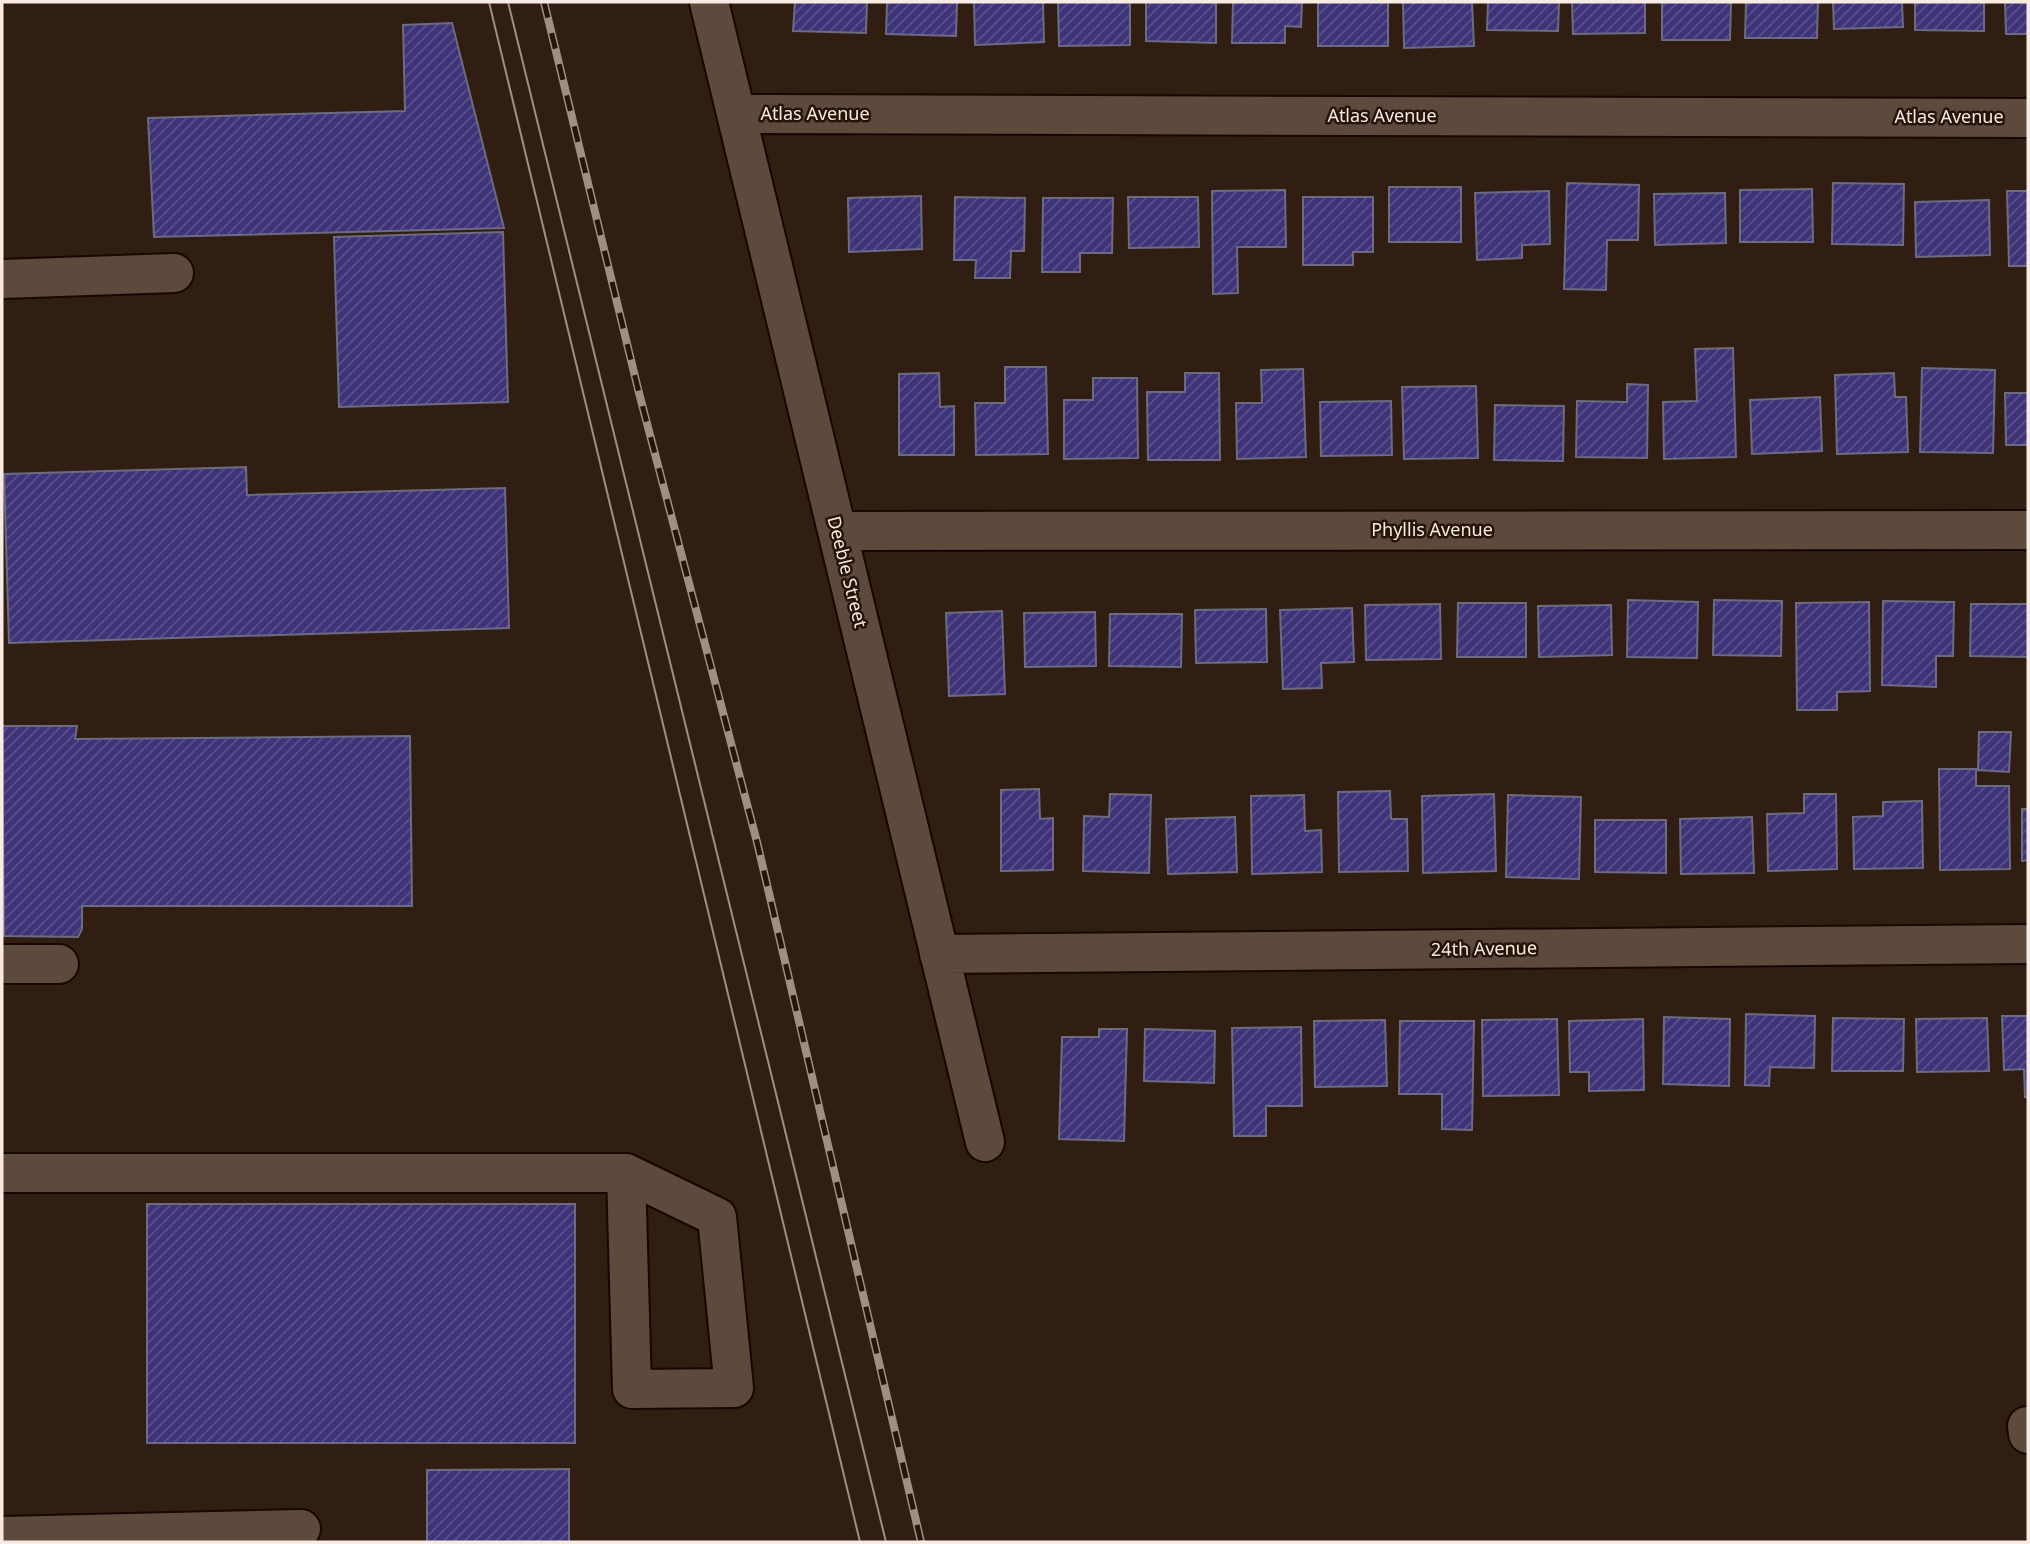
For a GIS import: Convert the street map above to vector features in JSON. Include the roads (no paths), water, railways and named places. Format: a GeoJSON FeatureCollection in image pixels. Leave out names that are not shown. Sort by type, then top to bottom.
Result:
{"type":"FeatureCollection","features":[{"type":"Feature","properties":{"kind":"street","name":"Deeble Street"},"geometry":{"type":"LineString","coordinates":[[709,2],[985,1142]]}},
{"type":"Feature","properties":{"kind":"street","name":"Atlas Avenue"},"geometry":{"type":"LineString","coordinates":[[736,114],[2028,118]]}},
{"type":"Feature","properties":{"kind":"street"},"geometry":{"type":"LineString","coordinates":[[2,279],[174,273]]}},
{"type":"Feature","properties":{"kind":"street","name":"Phyllis Avenue"},"geometry":{"type":"LineString","coordinates":[[837,531],[2028,530]]}},
{"type":"Feature","properties":{"kind":"street","name":"24th Avenue"},"geometry":{"type":"LineString","coordinates":[[939,954],[2028,944]]}},
{"type":"Feature","properties":{"kind":"street"},"geometry":{"type":"LineString","coordinates":[[2,964],[59,964]]}},
{"type":"Feature","properties":{"kind":"street"},"geometry":{"type":"LineString","coordinates":[[2,1173],[626,1173],[717,1217],[734,1388],[632,1390],[626,1173]]}},
{"type":"Feature","properties":{"kind":"street"},"geometry":{"type":"LineString","coordinates":[[2,1536],[301,1529]]}},
{"type":"Feature","properties":{"kind":"tram line"},"geometry":{"type":"LineString","coordinates":[[489,2],[860,1542]]}},
{"type":"Feature","properties":{"kind":"tram line"},"geometry":{"type":"LineString","coordinates":[[508,2],[886,1542]]}},
{"type":"Feature","properties":{"kind":"railway"},"geometry":{"type":"LineString","coordinates":[[544,2],[639,393],[757,842],[921,1542]]}}]}
